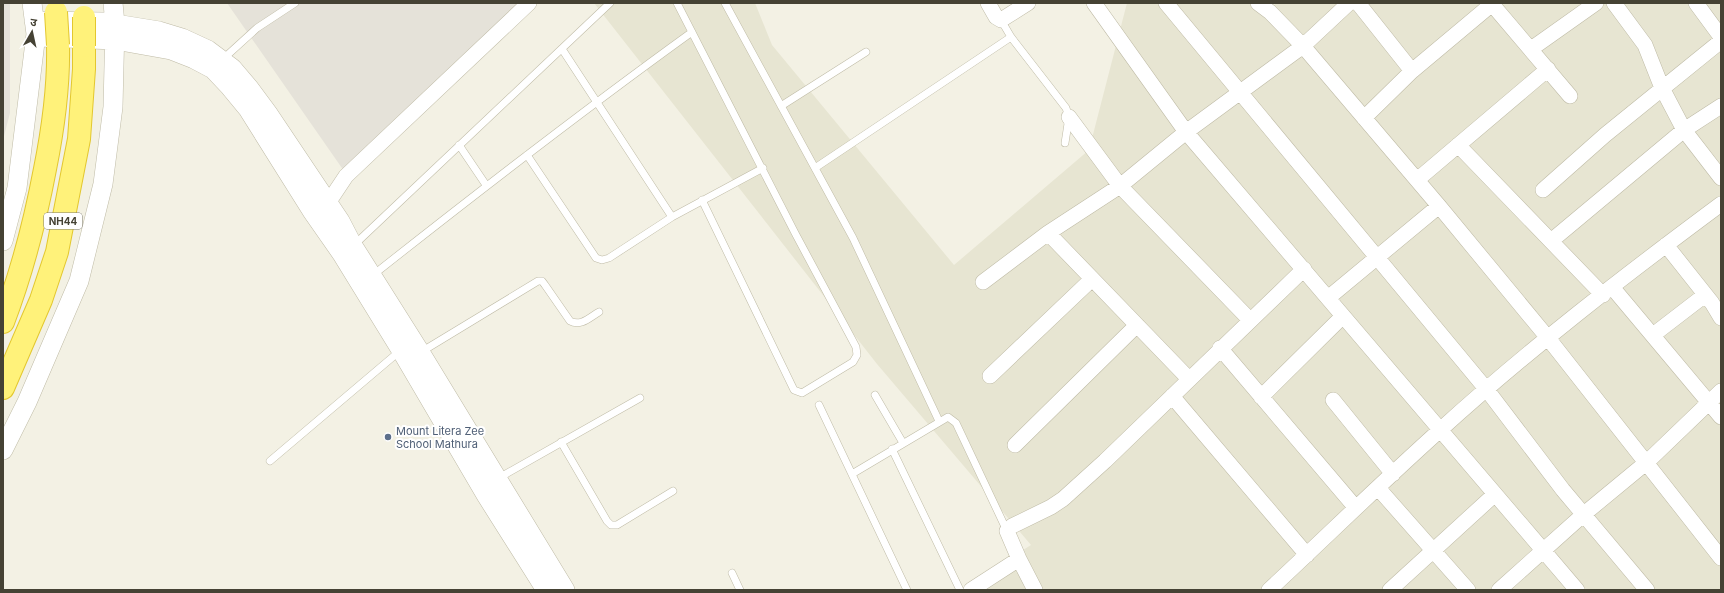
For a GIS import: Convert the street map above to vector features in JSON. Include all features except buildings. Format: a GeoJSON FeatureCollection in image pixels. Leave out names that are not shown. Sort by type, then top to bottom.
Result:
{"type":"FeatureCollection","features":[{"type":"Feature","properties":{"kind":"highway","name":"NH44"},"geometry":{"type":"LineString","coordinates":[[3,322],[18,281],[38,206],[52,132],[58,64],[56,7]]}},
{"type":"Feature","properties":{"kind":"highway","name":"NH44"},"geometry":{"type":"LineString","coordinates":[[3,388],[41,300],[57,252],[79,139],[84,69],[83,10]]}},
{"type":"Feature","properties":{"kind":"street"},"geometry":{"type":"LineString","coordinates":[[3,450],[27,402],[79,281],[103,184],[113,107],[115,32],[113,3]]}},
{"type":"Feature","properties":{"kind":"street"},"geometry":{"type":"LineString","coordinates":[[318,220],[327,203],[346,176],[529,3]]}},
{"type":"Feature","properties":{"kind":"street"},"geometry":{"type":"LineString","coordinates":[[988,3],[996,17],[1001,20],[1028,3]]}},
{"type":"Feature","properties":{"kind":"street"},"geometry":{"type":"LineString","coordinates":[[1094,3],[1186,132],[1304,269],[1439,431],[1577,590]]}},
{"type":"Feature","properties":{"kind":"street"},"geometry":{"type":"LineString","coordinates":[[1166,3],[1487,390],[1563,490],[1647,590]]}},
{"type":"Feature","properties":{"kind":"street"},"geometry":{"type":"LineString","coordinates":[[983,282],[1048,233],[1120,186],[1186,132],[1303,46],[1348,3]]}},
{"type":"Feature","properties":{"kind":"street"},"geometry":{"type":"LineString","coordinates":[[1358,3],[1412,71]]}},
{"type":"Feature","properties":{"kind":"street"},"geometry":{"type":"LineString","coordinates":[[1531,49],[1596,3]]}},
{"type":"Feature","properties":{"kind":"street"},"geometry":{"type":"LineString","coordinates":[[1614,3],[1645,45],[1662,88],[1684,130],[1721,178]]}},
{"type":"Feature","properties":{"kind":"street"},"geometry":{"type":"LineString","coordinates":[[1696,3],[1721,37]]}},
{"type":"Feature","properties":{"kind":"street"},"geometry":{"type":"LineString","coordinates":[[1364,118],[1412,71],[1492,4],[1570,96]]}},
{"type":"Feature","properties":{"kind":"street"},"geometry":{"type":"LineString","coordinates":[[1269,6],[1439,206],[1548,338],[1721,558]]}},
{"type":"Feature","properties":{"kind":"street"},"geometry":{"type":"LineString","coordinates":[[3,241],[17,188],[34,19],[103,22],[115,32],[171,50],[194,59],[213,70],[248,109],[318,220],[342,254],[401,350],[486,495],[554,588]]}},
{"type":"Feature","properties":{"kind":"street"},"geometry":{"type":"LineString","coordinates":[[115,32],[158,31],[182,38],[208,50],[232,68],[250,88],[340,221],[353,246],[420,352],[497,479],[554,588]]}},
{"type":"Feature","properties":{"kind":"street"},"geometry":{"type":"LineString","coordinates":[[1543,190],[1605,135],[1721,41]]}},
{"type":"Feature","properties":{"kind":"street"},"geometry":{"type":"LineString","coordinates":[[1417,180],[1548,69]]}},
{"type":"Feature","properties":{"kind":"street"},"geometry":{"type":"LineString","coordinates":[[1551,241],[1684,130],[1721,106]]}},
{"type":"Feature","properties":{"kind":"street"},"geometry":{"type":"LineString","coordinates":[[1069,117],[1120,186],[1250,320]]}},
{"type":"Feature","properties":{"kind":"street"},"geometry":{"type":"LineString","coordinates":[[1458,145],[1551,241],[1608,291],[1653,335],[1721,417]]}},
{"type":"Feature","properties":{"kind":"street"},"geometry":{"type":"LineString","coordinates":[[1269,590],[1439,431],[1487,390],[1548,338],[1666,245],[1721,204]]}},
{"type":"Feature","properties":{"kind":"street"},"geometry":{"type":"LineString","coordinates":[[1328,298],[1439,206]]}},
{"type":"Feature","properties":{"kind":"street"},"geometry":{"type":"LineString","coordinates":[[1048,233],[1189,379]]}},
{"type":"Feature","properties":{"kind":"street"},"geometry":{"type":"LineString","coordinates":[[1666,245],[1713,298],[1721,318]]}},
{"type":"Feature","properties":{"kind":"street"},"geometry":{"type":"LineString","coordinates":[[1035,590],[1007,531],[1012,526],[1051,507],[1063,499],[1105,461],[1220,348],[1304,269]]}},
{"type":"Feature","properties":{"kind":"street"},"geometry":{"type":"LineString","coordinates":[[990,376],[1092,279]]}},
{"type":"Feature","properties":{"kind":"street"},"geometry":{"type":"LineString","coordinates":[[1653,335],[1713,298]]}},
{"type":"Feature","properties":{"kind":"street"},"geometry":{"type":"LineString","coordinates":[[1260,397],[1343,316]]}},
{"type":"Feature","properties":{"kind":"street"},"geometry":{"type":"LineString","coordinates":[[1015,446],[1137,325]]}},
{"type":"Feature","properties":{"kind":"street"},"geometry":{"type":"LineString","coordinates":[[1220,348],[1260,397],[1356,508]]}},
{"type":"Feature","properties":{"kind":"street"},"geometry":{"type":"LineString","coordinates":[[1499,590],[1584,514],[1647,462],[1721,391]]}},
{"type":"Feature","properties":{"kind":"street"},"geometry":{"type":"LineString","coordinates":[[1172,396],[1307,555]]}},
{"type":"Feature","properties":{"kind":"street"},"geometry":{"type":"LineString","coordinates":[[1333,400],[1393,474]]}},
{"type":"Feature","properties":{"kind":"street"},"geometry":{"type":"LineString","coordinates":[[1378,488],[1468,590]]}},
{"type":"Feature","properties":{"kind":"street"},"geometry":{"type":"LineString","coordinates":[[1390,590],[1494,494]]}},
{"type":"Feature","properties":{"kind":"street"},"geometry":{"type":"LineString","coordinates":[[971,590],[1019,559]]}},
{"type":"Feature","properties":{"kind":"lane"},"geometry":{"type":"LineString","coordinates":[[221,60],[257,28],[295,3]]}},
{"type":"Feature","properties":{"kind":"lane"},"geometry":{"type":"LineString","coordinates":[[353,246],[610,3]]}},
{"type":"Feature","properties":{"kind":"lane"},"geometry":{"type":"LineString","coordinates":[[677,3],[857,351],[856,358],[853,362],[802,393],[794,390],[702,200]]}},
{"type":"Feature","properties":{"kind":"lane"},"geometry":{"type":"LineString","coordinates":[[725,3],[853,238],[939,421]]}},
{"type":"Feature","properties":{"kind":"lane"},"geometry":{"type":"LineString","coordinates":[[1001,20],[1010,37],[1066,108],[1069,117],[1065,143]]}},
{"type":"Feature","properties":{"kind":"lane"},"geometry":{"type":"LineString","coordinates":[[372,276],[486,185],[597,100],[692,32]]}},
{"type":"Feature","properties":{"kind":"lane"},"geometry":{"type":"LineString","coordinates":[[815,168],[1010,37]]}},
{"type":"Feature","properties":{"kind":"lane"},"geometry":{"type":"LineString","coordinates":[[562,49],[597,100],[672,217]]}},
{"type":"Feature","properties":{"kind":"lane"},"geometry":{"type":"LineString","coordinates":[[781,106],[866,52]]}},
{"type":"Feature","properties":{"kind":"lane"},"geometry":{"type":"LineString","coordinates":[[459,145],[486,185]]}},
{"type":"Feature","properties":{"kind":"lane"},"geometry":{"type":"LineString","coordinates":[[527,155],[596,258],[602,260],[609,258],[672,217],[763,168]]}},
{"type":"Feature","properties":{"kind":"lane"},"geometry":{"type":"LineString","coordinates":[[420,352],[538,281],[542,281],[570,321],[574,324],[580,324],[600,312]]}},
{"type":"Feature","properties":{"kind":"lane"},"geometry":{"type":"LineString","coordinates":[[270,461],[401,350]]}},
{"type":"Feature","properties":{"kind":"lane"},"geometry":{"type":"LineString","coordinates":[[875,395],[903,443]]}},
{"type":"Feature","properties":{"kind":"lane"},"geometry":{"type":"LineString","coordinates":[[497,479],[640,398]]}},
{"type":"Feature","properties":{"kind":"lane"},"geometry":{"type":"LineString","coordinates":[[819,405],[908,590]]}},
{"type":"Feature","properties":{"kind":"lane"},"geometry":{"type":"LineString","coordinates":[[852,474],[948,417],[956,423],[1007,531]]}},
{"type":"Feature","properties":{"kind":"lane"},"geometry":{"type":"LineString","coordinates":[[561,442],[607,521],[611,525],[617,525],[673,490]]}},
{"type":"Feature","properties":{"kind":"lane"},"geometry":{"type":"LineString","coordinates":[[892,449],[960,590]]}},
{"type":"Feature","properties":{"kind":"lane"},"geometry":{"type":"LineString","coordinates":[[732,573],[740,590]]}},
{"type":"Feature","properties":{"kind":"shaded area"},"geometry":{"type":"Polygon","coordinates":[[[3,3],[10,3],[10,113],[3,140],[3,3]]]}},
{"type":"Feature","properties":{"kind":"shaded area"},"geometry":{"type":"Polygon","coordinates":[[[227,3],[520,3],[344,171],[227,3]]]}},
{"type":"Feature","properties":{"kind":"shaded area"},"geometry":{"type":"Polygon","coordinates":[[[594,3],[755,3],[772,45],[954,265],[1089,150],[1127,3],[1256,3],[1268,12],[1276,3],[1721,3],[1721,590],[960,590],[1031,545],[877,364],[594,3]]]}},
{"type":"Feature","properties":{"kind":"place","name":"Mount Litera Zee School Mathura"},"geometry":{"type":"Point","coordinates":[388,437]}}]}
